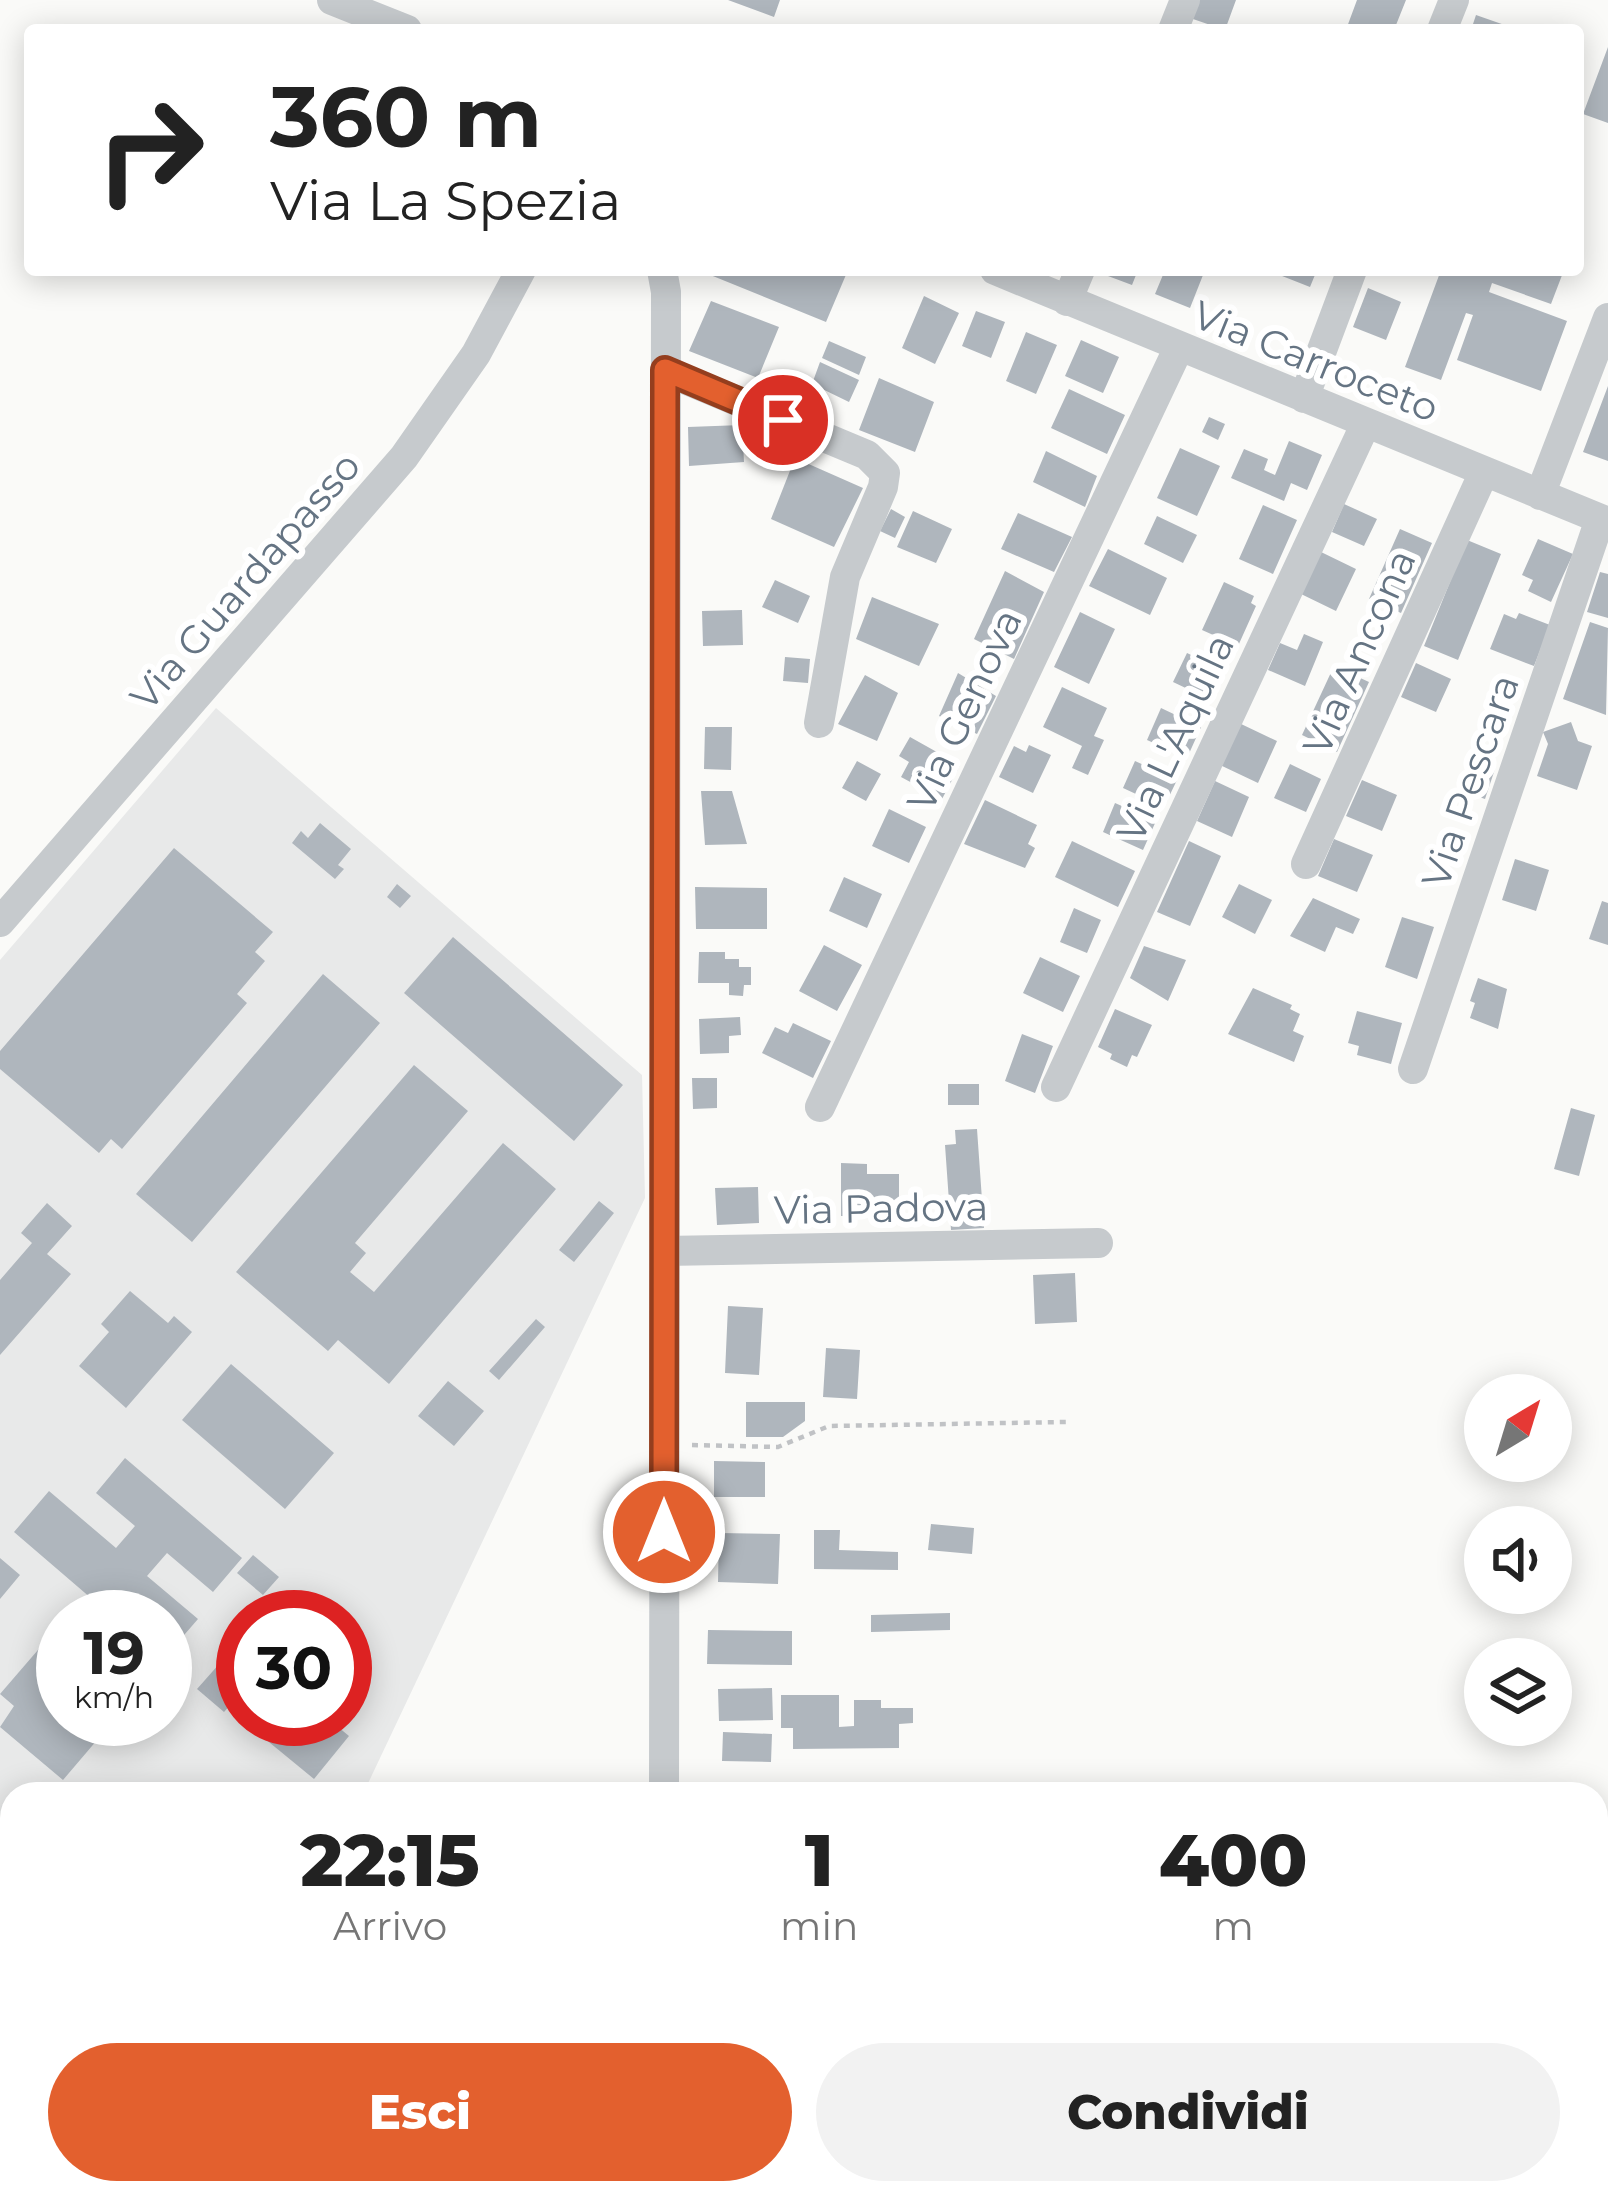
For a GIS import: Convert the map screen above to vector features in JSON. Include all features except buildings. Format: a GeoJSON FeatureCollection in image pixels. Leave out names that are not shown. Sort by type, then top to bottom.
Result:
{"type":"FeatureCollection","features":[{"type":"Feature","properties":{"kind":"street"},"geometry":{"type":"LineString","coordinates":[[332,0],[392,24]]}},
{"type":"Feature","properties":{"kind":"street"},"geometry":{"type":"LineString","coordinates":[[505,302],[509,276]]}},
{"type":"Feature","properties":{"kind":"street","name":"Via Guardapasso"},"geometry":{"type":"LineString","coordinates":[[0,922],[404,457],[449,395],[517,276]]}},
{"type":"Feature","properties":{"kind":"street"},"geometry":{"type":"LineString","coordinates":[[662,276],[664,1782]]}},
{"type":"Feature","properties":{"kind":"street","name":"Via Carroceto"},"geometry":{"type":"LineString","coordinates":[[1008,276],[1604,521]]}},
{"type":"Feature","properties":{"kind":"street"},"geometry":{"type":"LineString","coordinates":[[1067,302],[1078,276]]}},
{"type":"Feature","properties":{"kind":"street"},"geometry":{"type":"LineString","coordinates":[[1304,398],[1350,276]]}},
{"type":"Feature","properties":{"kind":"street"},"geometry":{"type":"LineString","coordinates":[[1540,495],[1608,318]]}},
{"type":"Feature","properties":{"kind":"street","name":"Via Genova"},"geometry":{"type":"LineString","coordinates":[[820,1107],[1179,347]]}},
{"type":"Feature","properties":{"kind":"street"},"geometry":{"type":"LineString","coordinates":[[665,370],[868,455],[885,473],[884,488],[845,577],[819,723]]}},
{"type":"Feature","properties":{"kind":"street","name":"Via L'Aquila"},"geometry":{"type":"LineString","coordinates":[[1056,1087],[1366,423]]}},
{"type":"Feature","properties":{"kind":"street","name":"Via Ancona"},"geometry":{"type":"LineString","coordinates":[[1306,864],[1484,472]]}},
{"type":"Feature","properties":{"kind":"street","name":"Via Pescara"},"geometry":{"type":"LineString","coordinates":[[1413,1069],[1604,521]]}},
{"type":"Feature","properties":{"kind":"street","name":"Via Padova"},"geometry":{"type":"LineString","coordinates":[[665,1251],[1098,1243]]}},
{"type":"Feature","properties":{"kind":"path"},"geometry":{"type":"LineString","coordinates":[[665,1444],[778,1447],[830,1426],[1066,1421]]}},
{"type":"Feature","properties":{"kind":"shaded area"},"geometry":{"type":"Polygon","coordinates":[[[216,708],[642,1075],[645,1198],[369,1782],[0,1782],[0,960],[216,708]]]}},
{"type":"Feature","properties":{"kind":"route"},"geometry":{"type":"LineString","coordinates":[[664,1532],[665,370],[783,420]]}}]}
